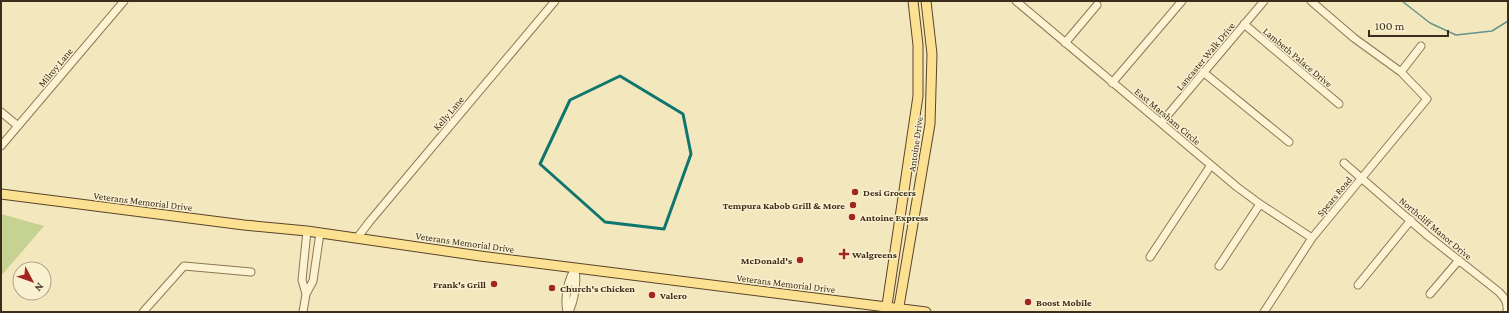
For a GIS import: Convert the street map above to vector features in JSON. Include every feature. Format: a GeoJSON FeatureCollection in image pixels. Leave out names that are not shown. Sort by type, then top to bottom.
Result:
{"type":"FeatureCollection","features":[{"type":"Feature","properties":{"kind":"main road","name":"Antoine Drive"},"geometry":{"type":"LineString","coordinates":[[887,309],[918,96],[918,45],[913,1]]}},
{"type":"Feature","properties":{"kind":"main road","name":"Antoine Drive"},"geometry":{"type":"LineString","coordinates":[[898,310],[930,124],[932,54],[926,1]]}},
{"type":"Feature","properties":{"kind":"main road","name":"Veterans Memorial Drive"},"geometry":{"type":"LineString","coordinates":[[1,194],[238,224],[307,231],[887,309],[926,312]]}},
{"type":"Feature","properties":{"kind":"street","name":"Milroy Lane"},"geometry":{"type":"LineString","coordinates":[[1,146],[124,1]]}},
{"type":"Feature","properties":{"kind":"street","name":"Kelly Lane"},"geometry":{"type":"LineString","coordinates":[[357,238],[555,1]]}},
{"type":"Feature","properties":{"kind":"street"},"geometry":{"type":"LineString","coordinates":[[1112,83],[1182,1]]}},
{"type":"Feature","properties":{"kind":"street","name":"Lancaster Walk Drive"},"geometry":{"type":"LineString","coordinates":[[1161,123],[1264,1]]}},
{"type":"Feature","properties":{"kind":"street"},"geometry":{"type":"LineString","coordinates":[[1311,1],[1354,38],[1401,72],[1421,46]]}},
{"type":"Feature","properties":{"kind":"street","name":"East Marsham Circle"},"geometry":{"type":"LineString","coordinates":[[1018,2],[1112,83],[1237,187],[1312,238]]}},
{"type":"Feature","properties":{"kind":"street"},"geometry":{"type":"LineString","coordinates":[[1065,43],[1097,4]]}},
{"type":"Feature","properties":{"kind":"street","name":"Lambeth Palace Drive"},"geometry":{"type":"LineString","coordinates":[[1244,24],[1339,104]]}},
{"type":"Feature","properties":{"kind":"street"},"geometry":{"type":"LineString","coordinates":[[1204,72],[1289,142]]}},
{"type":"Feature","properties":{"kind":"street","name":"Spears Road"},"geometry":{"type":"LineString","coordinates":[[1264,312],[1312,238],[1427,99],[1401,72]]}},
{"type":"Feature","properties":{"kind":"street"},"geometry":{"type":"LineString","coordinates":[[1,112],[18,126]]}},
{"type":"Feature","properties":{"kind":"street","name":"Northcliff Manor Drive"},"geometry":{"type":"LineString","coordinates":[[1344,163],[1505,299],[1508,306],[1507,312]]}},
{"type":"Feature","properties":{"kind":"street"},"geometry":{"type":"LineString","coordinates":[[1150,257],[1212,165]]}},
{"type":"Feature","properties":{"kind":"street"},"geometry":{"type":"LineString","coordinates":[[1219,266],[1260,204]]}},
{"type":"Feature","properties":{"kind":"street"},"geometry":{"type":"LineString","coordinates":[[1358,285],[1410,220]]}},
{"type":"Feature","properties":{"kind":"street"},"geometry":{"type":"LineString","coordinates":[[306,294],[302,280],[307,231]]}},
{"type":"Feature","properties":{"kind":"street"},"geometry":{"type":"LineString","coordinates":[[303,312],[306,294],[313,281],[320,233]]}},
{"type":"Feature","properties":{"kind":"street"},"geometry":{"type":"LineString","coordinates":[[1430,294],[1459,260]]}},
{"type":"Feature","properties":{"kind":"street"},"geometry":{"type":"LineString","coordinates":[[143,312],[184,266],[251,272]]}},
{"type":"Feature","properties":{"kind":"street"},"geometry":{"type":"LineString","coordinates":[[568,312],[572,306],[575,291],[575,268]]}},
{"type":"Feature","properties":{"kind":"highlighted area"},"geometry":{"type":"Polygon","coordinates":[[[620,76],[683,114],[691,154],[664,229],[605,222],[540,164],[570,100],[620,76]]]}},
{"type":"Feature","properties":{"kind":"green space"},"geometry":{"type":"Polygon","coordinates":[[[1,214],[44,226],[14,261],[12,261],[12,263],[1,276],[1,214]]]}},
{"type":"Feature","properties":{"kind":"waterway"},"geometry":{"type":"LineString","coordinates":[[1402,1],[1430,23],[1456,35],[1492,31],[1508,21]]}},
{"type":"Feature","properties":{"kind":"place","name":"Desi Grocers"},"geometry":{"type":"Point","coordinates":[855,192]}},
{"type":"Feature","properties":{"kind":"place","name":"Tempura Kabob Grill & More"},"geometry":{"type":"Point","coordinates":[853,205]}},
{"type":"Feature","properties":{"kind":"place","name":"Antoine Express"},"geometry":{"type":"Point","coordinates":[852,217]}},
{"type":"Feature","properties":{"kind":"place","name":"Walgreens"},"geometry":{"type":"Point","coordinates":[844,254]}},
{"type":"Feature","properties":{"kind":"place","name":"McDonald's"},"geometry":{"type":"Point","coordinates":[800,260]}},
{"type":"Feature","properties":{"kind":"place","name":"Frank's Grill"},"geometry":{"type":"Point","coordinates":[494,284]}},
{"type":"Feature","properties":{"kind":"place","name":"Church's Chicken"},"geometry":{"type":"Point","coordinates":[552,288]}},
{"type":"Feature","properties":{"kind":"place","name":"Valero"},"geometry":{"type":"Point","coordinates":[652,295]}},
{"type":"Feature","properties":{"kind":"place","name":"Boost Mobile"},"geometry":{"type":"Point","coordinates":[1028,302]}}]}
